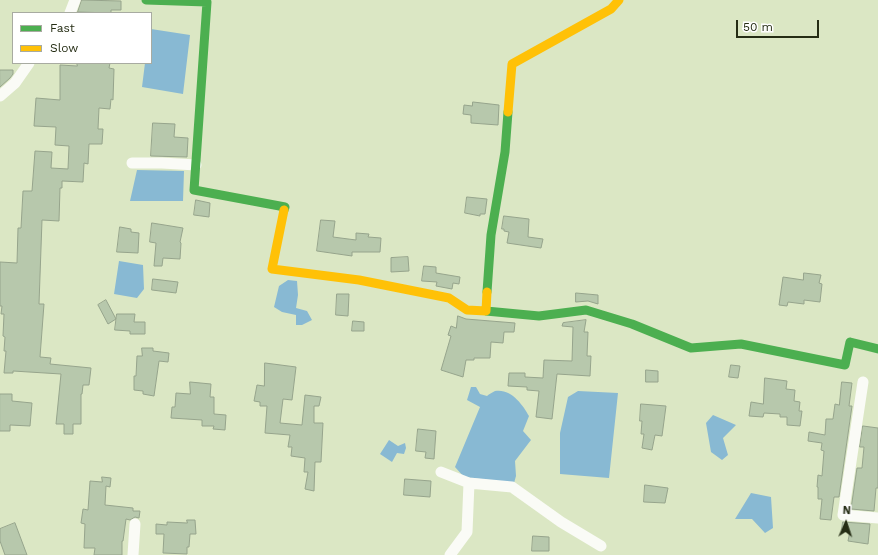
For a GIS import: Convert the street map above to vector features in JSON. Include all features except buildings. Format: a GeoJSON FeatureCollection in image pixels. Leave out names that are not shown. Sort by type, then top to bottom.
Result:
{"type":"FeatureCollection","features":[{"type":"Feature","properties":{"kind":"street"},"geometry":{"type":"LineString","coordinates":[[70,12],[75,0]]}},
{"type":"Feature","properties":{"kind":"street"},"geometry":{"type":"LineString","coordinates":[[146,0],[207,1],[194,190],[285,208],[272,269],[360,280],[449,298],[467,310],[539,316],[586,310],[632,324],[691,348],[741,344],[845,364],[850,342],[878,348]]}},
{"type":"Feature","properties":{"kind":"street"},"geometry":{"type":"LineString","coordinates":[[486,311],[491,235],[504,152],[512,64],[611,9],[619,0]]}},
{"type":"Feature","properties":{"kind":"street"},"geometry":{"type":"LineString","coordinates":[[0,96],[15,84],[28,64]]}},
{"type":"Feature","properties":{"kind":"street"},"geometry":{"type":"LineString","coordinates":[[132,163],[162,163],[196,166]]}},
{"type":"Feature","properties":{"kind":"street"},"geometry":{"type":"LineString","coordinates":[[863,382],[843,515],[878,518]]}},
{"type":"Feature","properties":{"kind":"street"},"geometry":{"type":"LineString","coordinates":[[441,472],[469,483],[512,487],[560,522],[601,546]]}},
{"type":"Feature","properties":{"kind":"street"},"geometry":{"type":"LineString","coordinates":[[450,555],[467,532],[469,483]]}},
{"type":"Feature","properties":{"kind":"street"},"geometry":{"type":"LineString","coordinates":[[134,528],[134,551]]}},
{"type":"Feature","properties":{"kind":"water"},"geometry":{"type":"Polygon","coordinates":[[[152,29],[190,35],[183,94],[142,87],[145,64],[152,64],[152,29]]]}},
{"type":"Feature","properties":{"kind":"water"},"geometry":{"type":"Polygon","coordinates":[[[137,170],[184,171],[183,201],[130,201],[137,170]]]}},
{"type":"Feature","properties":{"kind":"water"},"geometry":{"type":"Polygon","coordinates":[[[119,261],[143,265],[144,289],[137,298],[114,294],[119,261]]]}},
{"type":"Feature","properties":{"kind":"water"},"geometry":{"type":"Polygon","coordinates":[[[288,280],[297,281],[298,295],[296,308],[307,311],[312,320],[302,325],[296,325],[296,315],[282,312],[274,307],[279,286],[288,280]]]}},
{"type":"Feature","properties":{"kind":"water"},"geometry":{"type":"Polygon","coordinates":[[[471,387],[476,387],[480,394],[487,396],[495,391],[506,392],[520,402],[529,416],[523,431],[531,440],[515,461],[516,476],[514,483],[464,477],[455,467],[480,407],[467,400],[471,387]]]}},
{"type":"Feature","properties":{"kind":"water"},"geometry":{"type":"Polygon","coordinates":[[[578,391],[618,393],[609,478],[560,474],[560,433],[568,397],[578,391]]]}},
{"type":"Feature","properties":{"kind":"water"},"geometry":{"type":"Polygon","coordinates":[[[713,415],[736,425],[723,438],[728,455],[722,460],[711,452],[706,423],[713,415]]]}},
{"type":"Feature","properties":{"kind":"water"},"geometry":{"type":"Polygon","coordinates":[[[389,440],[398,446],[405,443],[406,448],[404,454],[397,453],[392,462],[380,454],[389,440]]]}},
{"type":"Feature","properties":{"kind":"water"},"geometry":{"type":"Polygon","coordinates":[[[751,493],[771,497],[773,528],[765,533],[752,519],[735,519],[751,493]]]}},
{"type":"Feature","properties":{"kind":"traffic: fast"},"geometry":{"type":"LineString","coordinates":[[146,0],[207,2],[194,190],[285,207],[284,210]]}},
{"type":"Feature","properties":{"kind":"traffic: fast"},"geometry":{"type":"LineString","coordinates":[[487,292],[491,235],[505,152],[508,112]]}},
{"type":"Feature","properties":{"kind":"traffic: fast"},"geometry":{"type":"LineString","coordinates":[[486,311],[539,316],[586,310],[632,324],[691,348],[741,344],[845,365],[850,342],[878,349]]}},
{"type":"Feature","properties":{"kind":"traffic: slow"},"geometry":{"type":"LineString","coordinates":[[508,112],[512,64],[611,9],[619,0]]}},
{"type":"Feature","properties":{"kind":"traffic: slow"},"geometry":{"type":"LineString","coordinates":[[284,210],[272,269],[359,280],[449,298],[467,310],[486,311],[487,292]]}}]}
